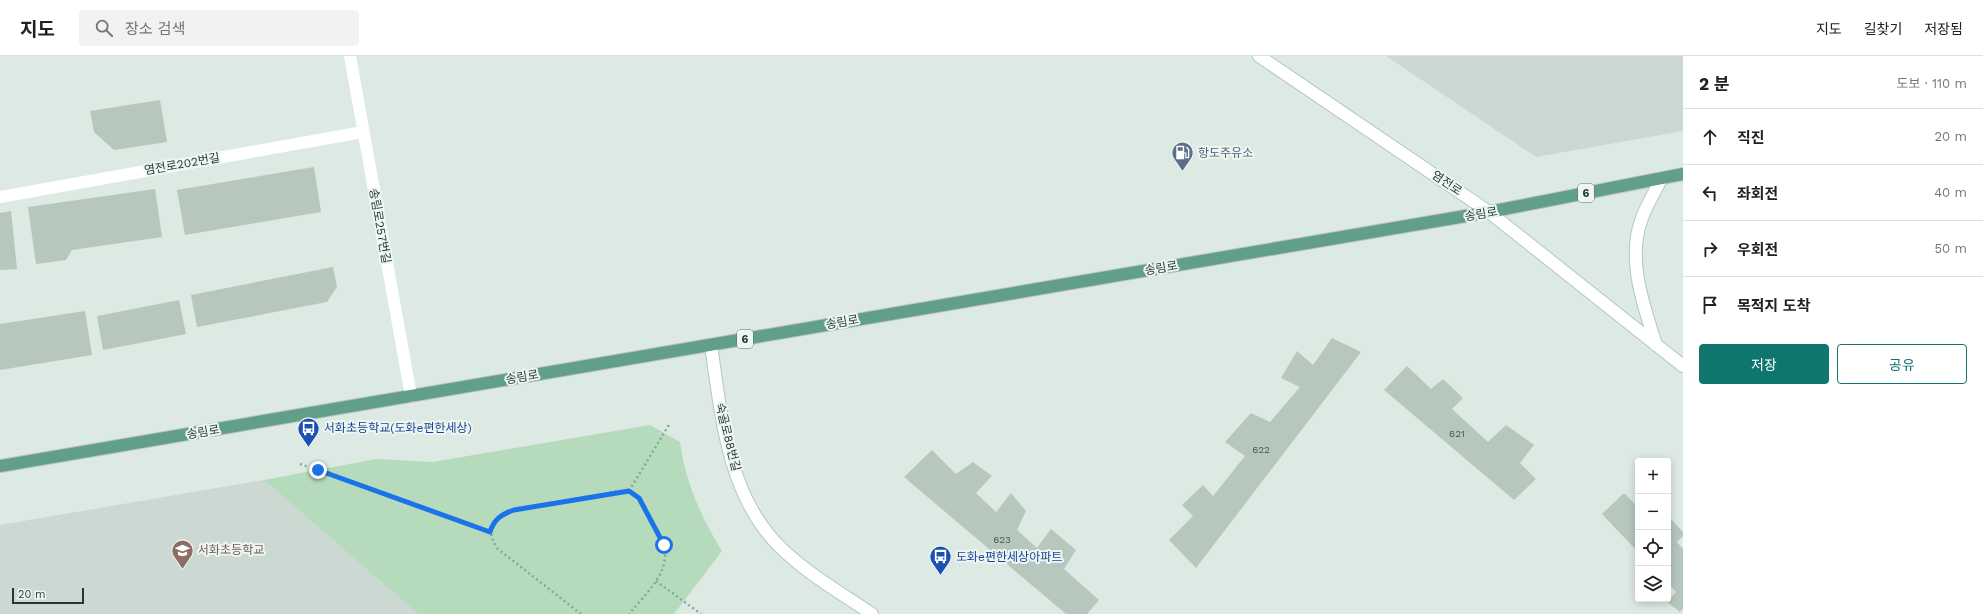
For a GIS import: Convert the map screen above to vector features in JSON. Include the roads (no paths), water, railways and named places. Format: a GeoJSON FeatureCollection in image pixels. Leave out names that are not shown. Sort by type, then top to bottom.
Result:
{"type":"FeatureCollection","features":[{"type":"Feature","properties":{"kind":"main road","name":"송림로"},"geometry":{"type":"LineString","coordinates":[[0,466],[1489,212],[1683,174]]}},
{"type":"Feature","properties":{"kind":"street","name":"송림로257번길"},"geometry":{"type":"LineString","coordinates":[[350,56],[411,396]]}},
{"type":"Feature","properties":{"kind":"street","name":"염전로"},"geometry":{"type":"LineString","coordinates":[[1259,56],[1489,212],[1683,366]]}},
{"type":"Feature","properties":{"kind":"street","name":"염전로202번길"},"geometry":{"type":"LineString","coordinates":[[0,197],[363,132]]}},
{"type":"Feature","properties":{"kind":"street"},"geometry":{"type":"LineString","coordinates":[[1656,345],[1640,294],[1637,261],[1638,235],[1642,219],[1661,178]]}},
{"type":"Feature","properties":{"kind":"street","name":"숙골로88번길"},"geometry":{"type":"LineString","coordinates":[[711,345],[721,418],[730,456],[743,491],[757,518],[784,550],[804,567],[872,614]]}},
{"type":"Feature","properties":{"kind":"place","name":"항도주유소"},"geometry":{"type":"Point","coordinates":[1183,172]}},
{"type":"Feature","properties":{"kind":"place","name":"서화초등학교(도화e편한세상)"},"geometry":{"type":"Point","coordinates":[308,448]}},
{"type":"Feature","properties":{"kind":"place","name":"서화초등학교"},"geometry":{"type":"Point","coordinates":[183,570]}},
{"type":"Feature","properties":{"kind":"place","name":"도화e편한세상아파트"},"geometry":{"type":"Point","coordinates":[940,576]}}]}
